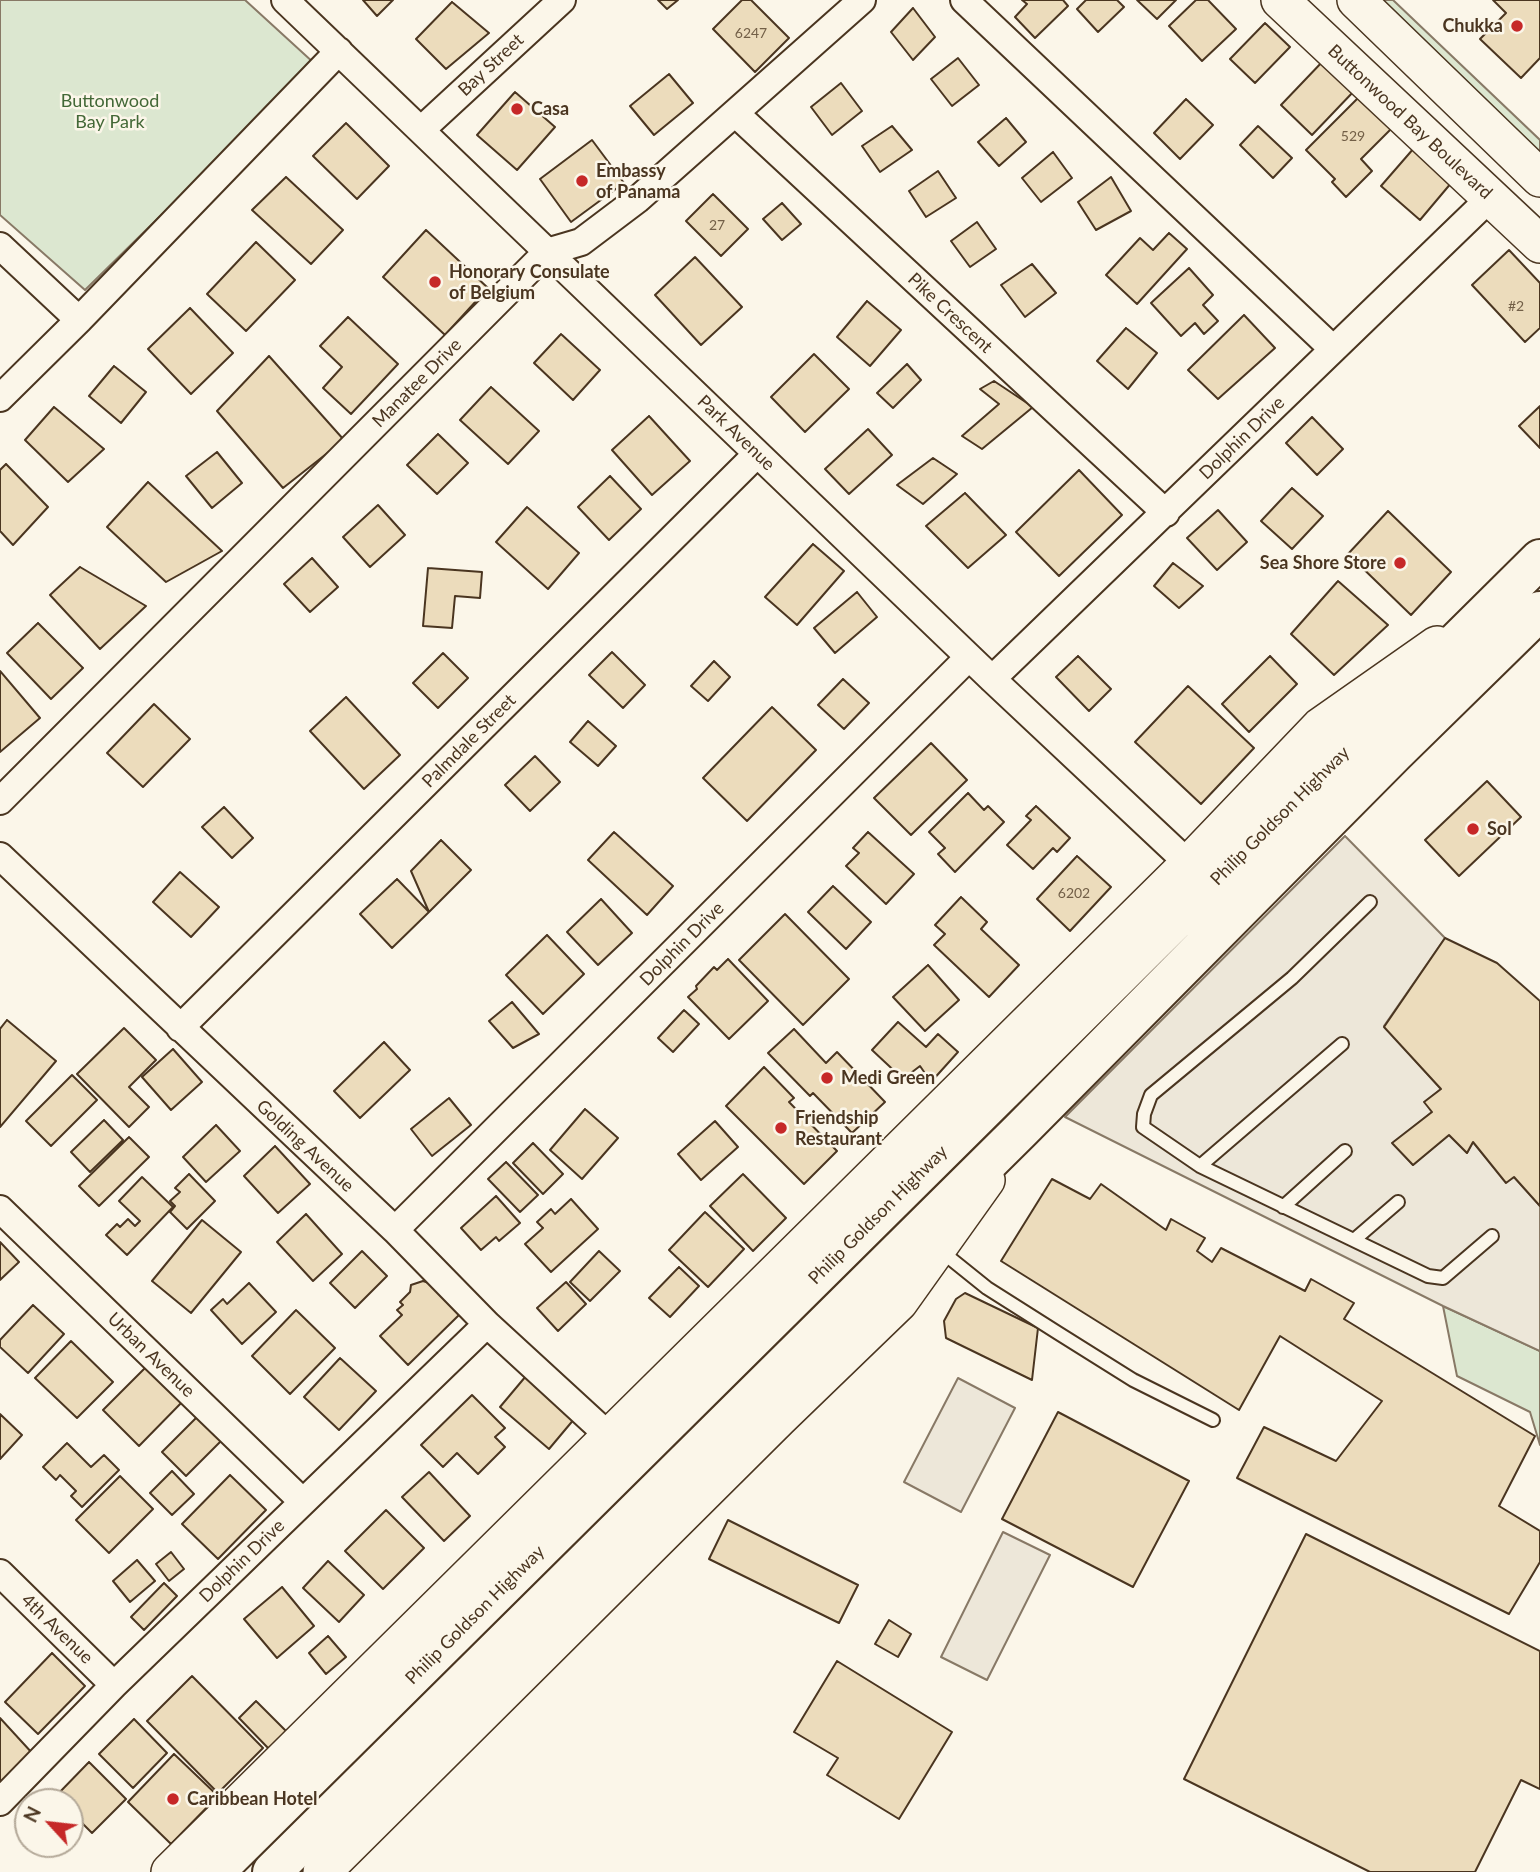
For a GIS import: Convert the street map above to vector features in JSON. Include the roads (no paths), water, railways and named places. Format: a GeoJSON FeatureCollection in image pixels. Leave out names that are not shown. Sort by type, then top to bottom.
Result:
{"type":"FeatureCollection","features":[{"type":"Feature","properties":{"kind":"main road","name":"Philip Goldson Highway"},"geometry":{"type":"LineString","coordinates":[[215,1872],[1540,559]]}},
{"type":"Feature","properties":{"kind":"main road","name":"Philip Goldson Highway"},"geometry":{"type":"LineString","coordinates":[[272,1872],[1540,611]]}},
{"type":"Feature","properties":{"kind":"street","name":"Park Avenue"},"geometry":{"type":"LineString","coordinates":[[285,0],[992,680],[1189,864]]}},
{"type":"Feature","properties":{"kind":"street","name":"Bay Street"},"geometry":{"type":"LineString","coordinates":[[421,130],[562,0]]}},
{"type":"Feature","properties":{"kind":"street","name":"Manatee Drive"},"geometry":{"type":"LineString","coordinates":[[0,801],[548,252],[581,242],[638,200],[862,0]]}},
{"type":"Feature","properties":{"kind":"street"},"geometry":{"type":"LineString","coordinates":[[964,0],[1333,349]]}},
{"type":"Feature","properties":{"kind":"street","name":"Buttonwood Bay Boulevard"},"geometry":{"type":"LineString","coordinates":[[1280,0],[1540,244]]}},
{"type":"Feature","properties":{"kind":"street"},"geometry":{"type":"LineString","coordinates":[[1356,0],[1540,178]]}},
{"type":"Feature","properties":{"kind":"street"},"geometry":{"type":"LineString","coordinates":[[0,398],[339,51]]}},
{"type":"Feature","properties":{"kind":"street","name":"Pike Crescent"},"geometry":{"type":"LineString","coordinates":[[735,113],[1166,513]]}},
{"type":"Feature","properties":{"kind":"street","name":"Dolphin Drive"},"geometry":{"type":"LineString","coordinates":[[992,680],[1491,197]]}},
{"type":"Feature","properties":{"kind":"street"},"geometry":{"type":"LineString","coordinates":[[0,246],[79,320]]}},
{"type":"Feature","properties":{"kind":"street","name":"Palmdale Street"},"geometry":{"type":"LineString","coordinates":[[180,1028],[757,454]]}},
{"type":"Feature","properties":{"kind":"street"},"geometry":{"type":"LineString","coordinates":[[170,1872],[1189,864],[1320,727],[1490,609]]}},
{"type":"Feature","properties":{"kind":"street","name":"Dolphin Drive"},"geometry":{"type":"LineString","coordinates":[[394,1230],[969,657]]}},
{"type":"Feature","properties":{"kind":"street","name":"Golding Avenue"},"geometry":{"type":"LineString","coordinates":[[0,856],[394,1230],[487,1324],[609,1436]]}},
{"type":"Feature","properties":{"kind":"street"},"geometry":{"type":"LineString","coordinates":[[322,1872],[899,1302],[1021,1130]]}},
{"type":"Feature","properties":{"kind":"street","name":"Urban Avenue"},"geometry":{"type":"LineString","coordinates":[[0,1209],[303,1502]]}},
{"type":"Feature","properties":{"kind":"street","name":"Dolphin Drive"},"geometry":{"type":"LineString","coordinates":[[0,1802],[114,1685],[487,1324]]}},
{"type":"Feature","properties":{"kind":"street","name":"4th Avenue"},"geometry":{"type":"LineString","coordinates":[[0,1573],[114,1685]]}},
{"type":"Feature","properties":{"kind":"lane"},"geometry":{"type":"LineString","coordinates":[[1370,902],[1292,978],[1152,1095],[1144,1114],[1143,1127],[1200,1166],[1429,1276],[1443,1278],[1492,1236]]}},
{"type":"Feature","properties":{"kind":"lane"},"geometry":{"type":"LineString","coordinates":[[1200,1166],[1342,1044]]}},
{"type":"Feature","properties":{"kind":"lane"},"geometry":{"type":"LineString","coordinates":[[1283,1207],[1345,1150]]}},
{"type":"Feature","properties":{"kind":"lane"},"geometry":{"type":"LineString","coordinates":[[1354,1240],[1398,1202]]}},
{"type":"Feature","properties":{"kind":"lane"},"geometry":{"type":"LineString","coordinates":[[937,1248],[987,1288],[1133,1380],[1213,1420]]}},
{"type":"Feature","properties":{"kind":"place","name":"Chukka"},"geometry":{"type":"Point","coordinates":[1517,26]}},
{"type":"Feature","properties":{"kind":"place","name":"Casa"},"geometry":{"type":"Point","coordinates":[517,109]}},
{"type":"Feature","properties":{"kind":"place","name":"Embassy of Panama"},"geometry":{"type":"Point","coordinates":[582,181]}},
{"type":"Feature","properties":{"kind":"place","name":"Honorary Consulate of Belgium"},"geometry":{"type":"Point","coordinates":[435,282]}},
{"type":"Feature","properties":{"kind":"place","name":"Sea Shore Store"},"geometry":{"type":"Point","coordinates":[1400,563]}},
{"type":"Feature","properties":{"kind":"place","name":"Sol"},"geometry":{"type":"Point","coordinates":[1473,829]}},
{"type":"Feature","properties":{"kind":"place","name":"Medi Green"},"geometry":{"type":"Point","coordinates":[827,1078]}},
{"type":"Feature","properties":{"kind":"place","name":"Friendship Restaurant"},"geometry":{"type":"Point","coordinates":[781,1128]}},
{"type":"Feature","properties":{"kind":"place","name":"Caribbean Hotel"},"geometry":{"type":"Point","coordinates":[173,1799]}},
{"type":"Feature","properties":{"kind":"park label","name":"Buttonwood Bay Park"},"geometry":{"type":"Point","coordinates":[110,111]}}]}
